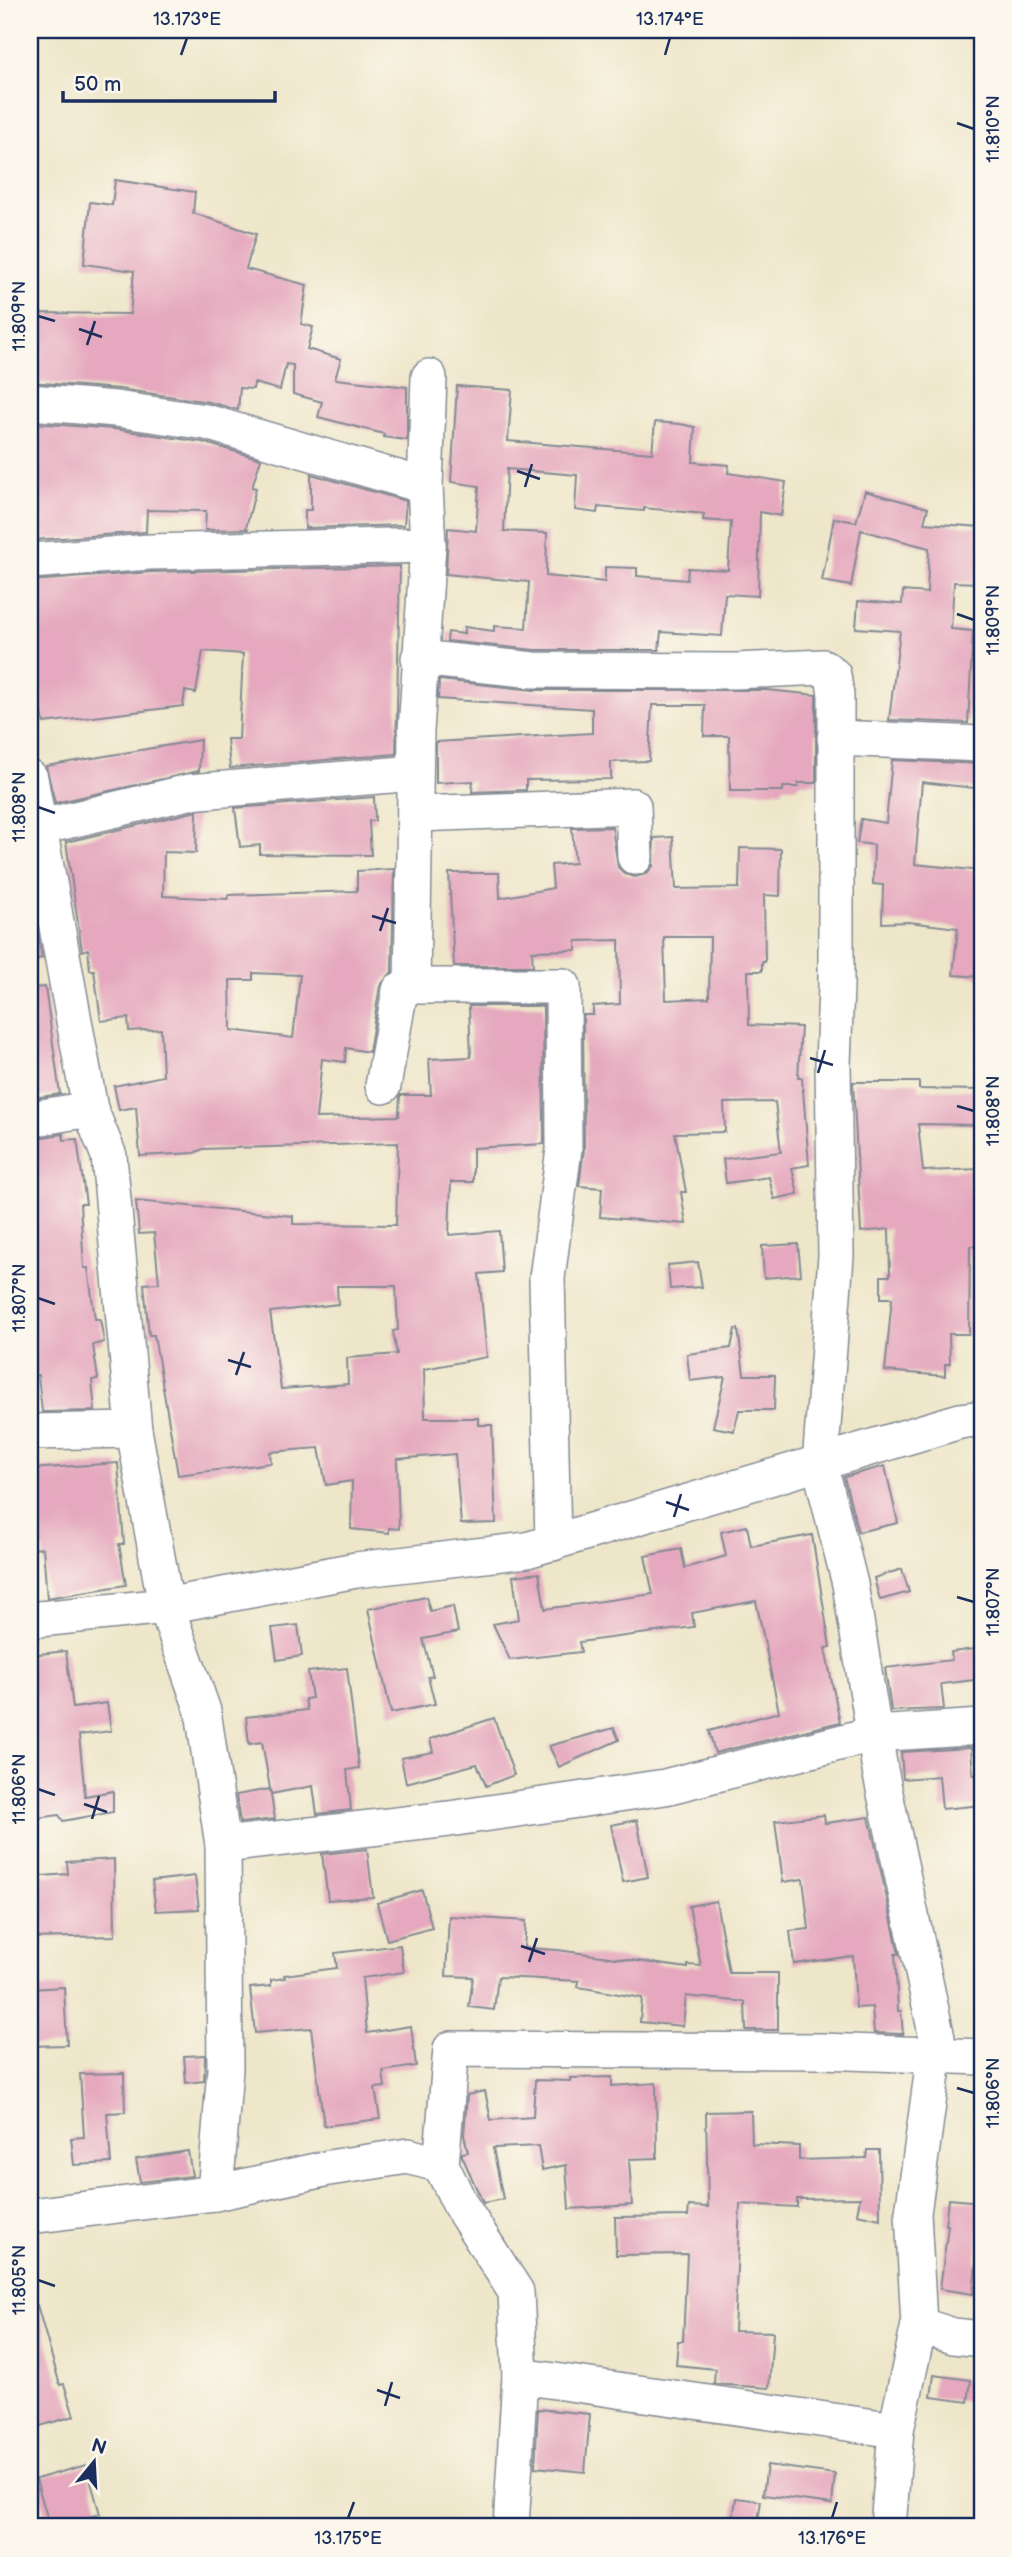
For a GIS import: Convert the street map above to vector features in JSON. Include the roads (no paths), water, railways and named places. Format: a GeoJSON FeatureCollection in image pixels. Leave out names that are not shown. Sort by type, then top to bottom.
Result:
{"type":"FeatureCollection","features":[{"type":"Feature","properties":{"kind":"street"},"geometry":{"type":"LineString","coordinates":[[412,986],[419,658],[428,545],[425,486],[429,377]]}},
{"type":"Feature","properties":{"kind":"street"},"geometry":{"type":"LineString","coordinates":[[30,402],[116,409],[206,422],[425,486]]}},
{"type":"Feature","properties":{"kind":"street"},"geometry":{"type":"LineString","coordinates":[[30,561],[164,551],[428,545]]}},
{"type":"Feature","properties":{"kind":"street"},"geometry":{"type":"LineString","coordinates":[[419,658],[534,670],[736,671],[823,667],[833,675],[836,1256],[820,1465],[850,1584],[874,1734],[937,2038],[913,2213],[919,2325],[896,2430],[888,2527]]}},
{"type":"Feature","properties":{"kind":"street"},"geometry":{"type":"LineString","coordinates":[[835,738],[982,744]]}},
{"type":"Feature","properties":{"kind":"street"},"geometry":{"type":"LineString","coordinates":[[37,828],[189,792],[415,773]]}},
{"type":"Feature","properties":{"kind":"street"},"geometry":{"type":"LineString","coordinates":[[30,778],[90,1109],[109,1156],[134,1430],[166,1606],[203,1711],[223,1845],[226,2068],[215,2193]]}},
{"type":"Feature","properties":{"kind":"street"},"geometry":{"type":"LineString","coordinates":[[416,814],[633,806],[635,857]]}},
{"type":"Feature","properties":{"kind":"street"},"geometry":{"type":"LineString","coordinates":[[383,1086],[400,990],[412,986],[563,985],[564,1149],[547,1278],[554,1543]]}},
{"type":"Feature","properties":{"kind":"street"},"geometry":{"type":"LineString","coordinates":[[30,1119],[90,1109]]}},
{"type":"Feature","properties":{"kind":"street"},"geometry":{"type":"LineString","coordinates":[[30,1620],[166,1606],[356,1570],[527,1550],[820,1465],[960,1421],[982,1418]]}},
{"type":"Feature","properties":{"kind":"street"},"geometry":{"type":"LineString","coordinates":[[30,1432],[134,1430]]}},
{"type":"Feature","properties":{"kind":"street"},"geometry":{"type":"LineString","coordinates":[[223,1845],[449,1819],[665,1787],[874,1734],[982,1727]]}},
{"type":"Feature","properties":{"kind":"street"},"geometry":{"type":"LineString","coordinates":[[511,2527],[520,2376],[516,2292],[461,2206],[441,2165],[451,2049],[934,2054],[982,2057]]}},
{"type":"Feature","properties":{"kind":"street"},"geometry":{"type":"LineString","coordinates":[[30,2216],[215,2193],[328,2168],[408,2156],[441,2165]]}},
{"type":"Feature","properties":{"kind":"street"},"geometry":{"type":"LineString","coordinates":[[919,2325],[953,2336],[982,2339]]}},
{"type":"Feature","properties":{"kind":"street"},"geometry":{"type":"LineString","coordinates":[[520,2376],[896,2430]]}}]}
